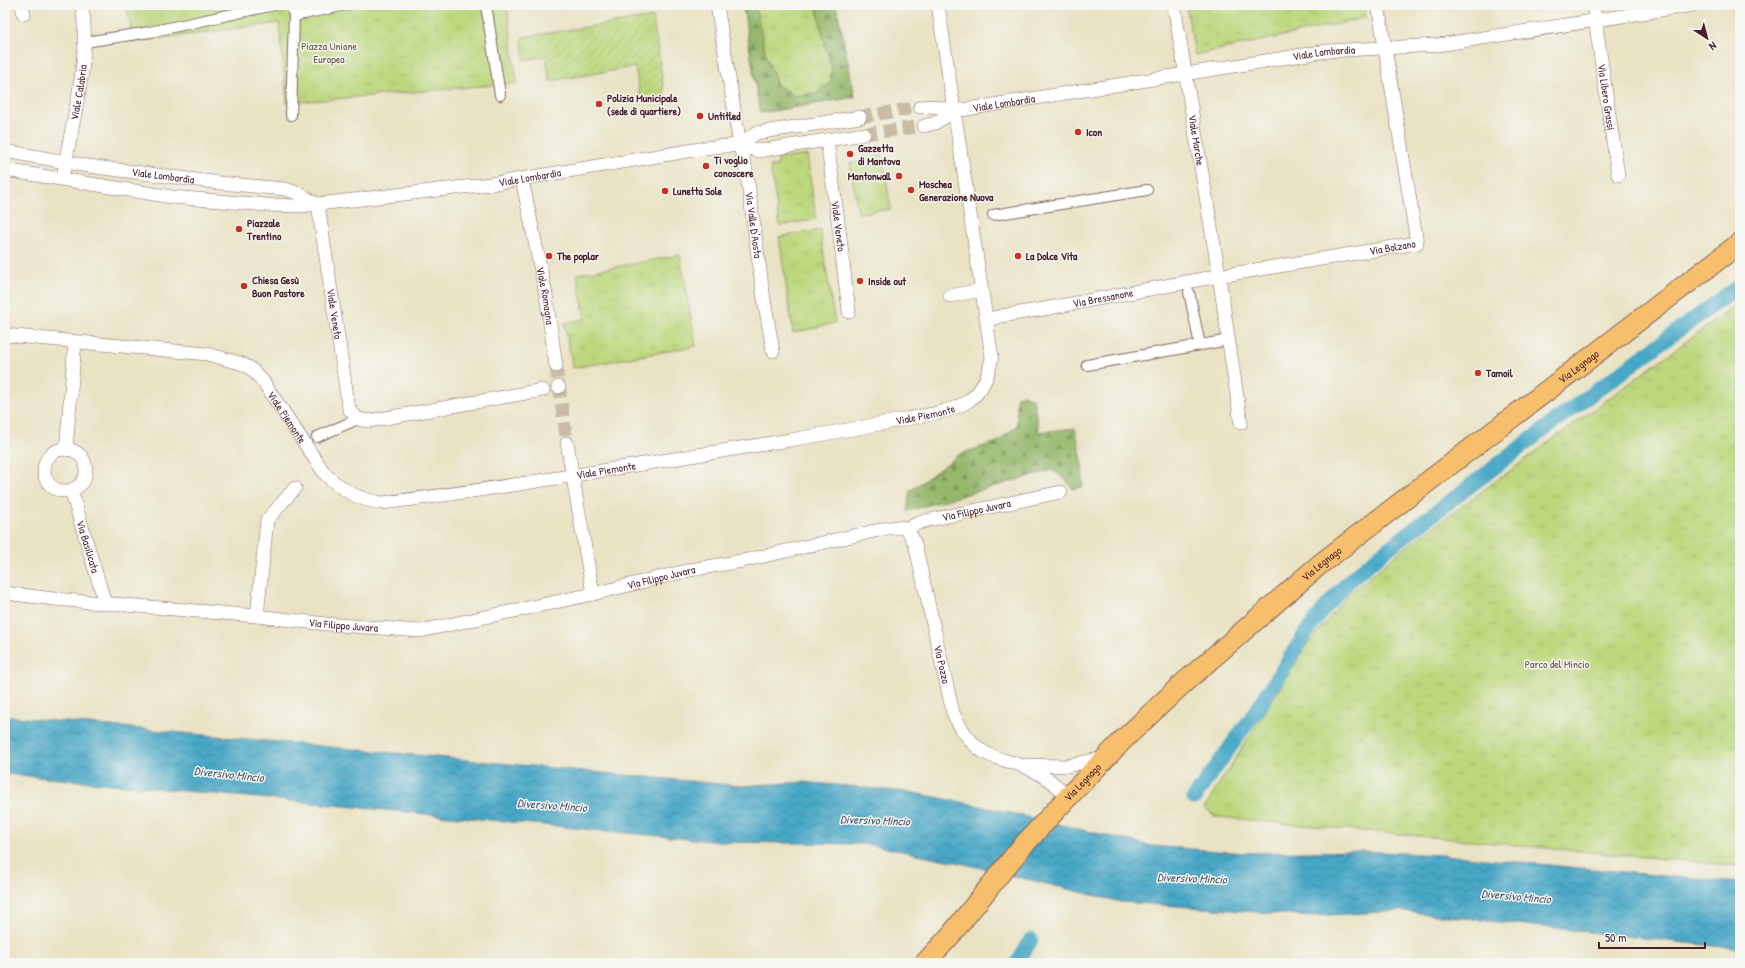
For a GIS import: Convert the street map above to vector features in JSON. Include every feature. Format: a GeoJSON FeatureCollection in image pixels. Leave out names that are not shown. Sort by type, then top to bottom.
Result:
{"type":"FeatureCollection","features":[{"type":"Feature","properties":{"kind":"main road","name":"Via Legnago"},"geometry":{"type":"LineString","coordinates":[[925,963],[950,936],[1020,849],[1107,756],[1184,683],[1319,566],[1740,243]]}},
{"type":"Feature","properties":{"kind":"main road","name":"Via Legnago"},"geometry":{"type":"LineString","coordinates":[[939,963],[950,936]]}},
{"type":"Feature","properties":{"kind":"street","name":"Viale Calabria"},"geometry":{"type":"LineString","coordinates":[[63,180],[85,42],[85,24],[82,5]]}},
{"type":"Feature","properties":{"kind":"street"},"geometry":{"type":"LineString","coordinates":[[85,42],[150,32],[274,5]]}},
{"type":"Feature","properties":{"kind":"street"},"geometry":{"type":"LineString","coordinates":[[291,5],[294,16],[291,115]]}},
{"type":"Feature","properties":{"kind":"street"},"geometry":{"type":"LineString","coordinates":[[294,16],[346,5]]}},
{"type":"Feature","properties":{"kind":"street"},"geometry":{"type":"LineString","coordinates":[[486,5],[500,95]]}},
{"type":"Feature","properties":{"kind":"street","name":"Via Valle D'Aosta"},"geometry":{"type":"LineString","coordinates":[[717,5],[740,145],[747,176],[763,293],[773,351]]}},
{"type":"Feature","properties":{"kind":"street","name":"Viale Piemonte"},"geometry":{"type":"LineString","coordinates":[[5,335],[207,354],[223,357],[250,368],[262,380],[325,474],[336,485],[368,501],[382,503],[572,475],[851,430],[951,409],[966,402],[981,388],[991,368],[992,357],[938,5]]}},
{"type":"Feature","properties":{"kind":"street","name":"Viale Marche"},"geometry":{"type":"LineString","coordinates":[[1174,5],[1219,276],[1241,423]]}},
{"type":"Feature","properties":{"kind":"street"},"geometry":{"type":"LineString","coordinates":[[1378,5],[1386,46]]}},
{"type":"Feature","properties":{"kind":"street","name":"Via Libero Grassi"},"geometry":{"type":"LineString","coordinates":[[1593,5],[1618,175]]}},
{"type":"Feature","properties":{"kind":"street","name":"Viale Lombardia"},"geometry":{"type":"LineString","coordinates":[[920,107],[932,106],[955,110],[1327,50],[1386,46],[1438,45],[1693,5]]}},
{"type":"Feature","properties":{"kind":"street","name":"Via Bolzano"},"geometry":{"type":"LineString","coordinates":[[1219,276],[1417,243],[1386,46]]}},
{"type":"Feature","properties":{"kind":"street","name":"Viale Lombardia"},"geometry":{"type":"LineString","coordinates":[[924,126],[935,123],[955,110]]}},
{"type":"Feature","properties":{"kind":"street"},"geometry":{"type":"LineString","coordinates":[[740,145],[756,133],[860,117]]}},
{"type":"Feature","properties":{"kind":"street","name":"Viale Lombardia"},"geometry":{"type":"LineString","coordinates":[[5,170],[172,197],[266,205],[318,205],[482,185],[712,148],[740,145],[758,152],[864,134]]}},
{"type":"Feature","properties":{"kind":"street","name":"Viale Veneto"},"geometry":{"type":"LineString","coordinates":[[827,141],[849,312]]}},
{"type":"Feature","properties":{"kind":"street","name":"Viale Lombardia"},"geometry":{"type":"LineString","coordinates":[[5,152],[65,162],[220,183],[285,189],[300,194],[318,205]]}},
{"type":"Feature","properties":{"kind":"street","name":"Viale Romagna"},"geometry":{"type":"LineString","coordinates":[[522,179],[546,295],[556,366]]}},
{"type":"Feature","properties":{"kind":"street"},"geometry":{"type":"LineString","coordinates":[[993,215],[1147,190]]}},
{"type":"Feature","properties":{"kind":"street","name":"Viale Veneto"},"geometry":{"type":"LineString","coordinates":[[318,205],[349,409],[358,420]]}},
{"type":"Feature","properties":{"kind":"street","name":"Via Bressanone"},"geometry":{"type":"LineString","coordinates":[[987,320],[1012,314],[1219,276]]}},
{"type":"Feature","properties":{"kind":"street"},"geometry":{"type":"LineString","coordinates":[[950,296],[981,290]]}},
{"type":"Feature","properties":{"kind":"street"},"geometry":{"type":"LineString","coordinates":[[1189,292],[1200,345]]}},
{"type":"Feature","properties":{"kind":"street"},"geometry":{"type":"LineString","coordinates":[[1087,365],[1228,340]]}},
{"type":"Feature","properties":{"kind":"street"},"geometry":{"type":"LineString","coordinates":[[66,450],[75,342]]}},
{"type":"Feature","properties":{"kind":"street"},"geometry":{"type":"LineString","coordinates":[[317,437],[358,420],[369,421],[543,390]]}},
{"type":"Feature","properties":{"kind":"street"},"geometry":{"type":"LineString","coordinates":[[567,443],[593,594]]}},
{"type":"Feature","properties":{"kind":"street"},"geometry":{"type":"LineString","coordinates":[[66,450],[78,454],[82,458],[85,466],[85,477],[79,486],[72,490],[63,491],[54,488],[48,482],[45,474],[45,466],[49,458],[55,452],[66,450]]}},
{"type":"Feature","properties":{"kind":"street"},"geometry":{"type":"LineString","coordinates":[[257,616],[267,520],[295,488]]}},
{"type":"Feature","properties":{"kind":"street","name":"Via Basilicata"},"geometry":{"type":"LineString","coordinates":[[72,490],[105,603]]}},
{"type":"Feature","properties":{"kind":"street","name":"Via Filippo Juvara"},"geometry":{"type":"LineString","coordinates":[[5,593],[54,599],[257,616],[326,624],[420,631],[593,594],[690,570],[888,528],[902,527],[908,530],[914,525],[925,521],[1061,492]]}},
{"type":"Feature","properties":{"kind":"street","name":"Via Pozzo"},"geometry":{"type":"LineString","coordinates":[[908,530],[915,544],[953,713],[956,719],[967,737],[981,750],[997,758],[1020,765],[1047,778],[1058,786],[1062,804]]}},
{"type":"Feature","properties":{"kind":"street","name":"Via Pozzo"},"geometry":{"type":"LineString","coordinates":[[1020,765],[1067,766],[1107,756]]}},
{"type":"Feature","properties":{"kind":"green space","name":"Piazza Unione Europea"},"geometry":{"type":"Polygon","coordinates":[[[127,5],[507,5],[517,83],[287,103],[279,23],[133,42],[127,5]]]}},
{"type":"Feature","properties":{"kind":"green space"},"geometry":{"type":"Polygon","coordinates":[[[743,5],[836,5],[855,97],[760,113],[743,5]]]}},
{"type":"Feature","properties":{"kind":"green space"},"geometry":{"type":"Polygon","coordinates":[[[743,5],[755,5],[766,55],[777,85],[795,96],[817,93],[830,83],[832,69],[816,5],[836,5],[855,97],[760,113],[743,5]]]}},
{"type":"Feature","properties":{"kind":"green space"},"geometry":{"type":"Polygon","coordinates":[[[1186,5],[1364,5],[1366,18],[1195,55],[1186,5]]]}},
{"type":"Feature","properties":{"kind":"green space"},"geometry":{"type":"Polygon","coordinates":[[[653,17],[665,98],[641,101],[635,67],[550,81],[546,56],[524,60],[522,37],[653,17]]]}},
{"type":"Feature","properties":{"kind":"green space"},"geometry":{"type":"Polygon","coordinates":[[[881,146],[891,209],[858,213],[850,163],[864,161],[862,149],[881,146]]]}},
{"type":"Feature","properties":{"kind":"green space"},"geometry":{"type":"Polygon","coordinates":[[[807,155],[816,219],[780,226],[770,166],[778,165],[778,159],[807,155]]]}},
{"type":"Feature","properties":{"kind":"green space"},"geometry":{"type":"Polygon","coordinates":[[[820,230],[835,323],[793,333],[779,237],[820,230]]]}},
{"type":"Feature","properties":{"kind":"green space"},"geometry":{"type":"Polygon","coordinates":[[[680,255],[696,346],[573,368],[564,323],[585,319],[577,274],[680,255]]]}},
{"type":"Feature","properties":{"kind":"green space","name":"Parco del Mincio"},"geometry":{"type":"Polygon","coordinates":[[[1740,302],[1740,866],[1216,817],[1204,808],[1308,644],[1348,595],[1406,547],[1740,302]]]}},
{"type":"Feature","properties":{"kind":"green space"},"geometry":{"type":"Polygon","coordinates":[[[1023,394],[1033,399],[1039,432],[1075,428],[1082,461],[1083,487],[1073,489],[1066,480],[1052,470],[907,511],[910,491],[960,454],[997,442],[1017,426],[1017,397],[1023,394]]]}},
{"type":"Feature","properties":{"kind":"water","name":"Diversivo Mincio"},"geometry":{"type":"Polygon","coordinates":[[[5,716],[741,786],[804,782],[909,792],[981,806],[1152,846],[1245,853],[1363,851],[1443,855],[1740,883],[1740,949],[1402,911],[1310,916],[1121,902],[956,862],[867,844],[722,842],[5,774],[5,716]]]}},
{"type":"Feature","properties":{"kind":"waterway"},"geometry":{"type":"LineString","coordinates":[[1194,798],[1258,708],[1305,634],[1324,609],[1352,578],[1555,421],[1740,285]]}},
{"type":"Feature","properties":{"kind":"waterway"},"geometry":{"type":"LineString","coordinates":[[1017,963],[1031,940]]}},
{"type":"Feature","properties":{"kind":"tunnel"},"geometry":{"type":"LineString","coordinates":[[860,117],[920,107]]}},
{"type":"Feature","properties":{"kind":"tunnel"},"geometry":{"type":"LineString","coordinates":[[864,134],[924,126]]}},
{"type":"Feature","properties":{"kind":"tunnel"},"geometry":{"type":"LineString","coordinates":[[556,366],[567,443]]}},
{"type":"Feature","properties":{"kind":"place","name":"Polizia Municipale (sede di quartiere)"},"geometry":{"type":"Point","coordinates":[599,104]}},
{"type":"Feature","properties":{"kind":"place","name":"Untitled"},"geometry":{"type":"Point","coordinates":[700,116]}},
{"type":"Feature","properties":{"kind":"place","name":"Icon"},"geometry":{"type":"Point","coordinates":[1078,132]}},
{"type":"Feature","properties":{"kind":"place","name":"Gazzetta di Mantova"},"geometry":{"type":"Point","coordinates":[850,154]}},
{"type":"Feature","properties":{"kind":"place","name":"Ti voglio conoscere"},"geometry":{"type":"Point","coordinates":[706,166]}},
{"type":"Feature","properties":{"kind":"place","name":"Mantonwall"},"geometry":{"type":"Point","coordinates":[899,176]}},
{"type":"Feature","properties":{"kind":"place","name":"Moschea Generazione Nuova"},"geometry":{"type":"Point","coordinates":[911,190]}},
{"type":"Feature","properties":{"kind":"place","name":"Lunetta Sole"},"geometry":{"type":"Point","coordinates":[665,191]}},
{"type":"Feature","properties":{"kind":"place","name":"Piazzale Trentino"},"geometry":{"type":"Point","coordinates":[239,229]}},
{"type":"Feature","properties":{"kind":"place","name":"The poplar"},"geometry":{"type":"Point","coordinates":[549,256]}},
{"type":"Feature","properties":{"kind":"place","name":"La Dolce Vita"},"geometry":{"type":"Point","coordinates":[1018,256]}},
{"type":"Feature","properties":{"kind":"place","name":"Inside out"},"geometry":{"type":"Point","coordinates":[860,281]}},
{"type":"Feature","properties":{"kind":"place","name":"Chiesa Gesù Buon Pastore"},"geometry":{"type":"Point","coordinates":[244,286]}},
{"type":"Feature","properties":{"kind":"place","name":"Tamoil"},"geometry":{"type":"Point","coordinates":[1478,373]}}]}
